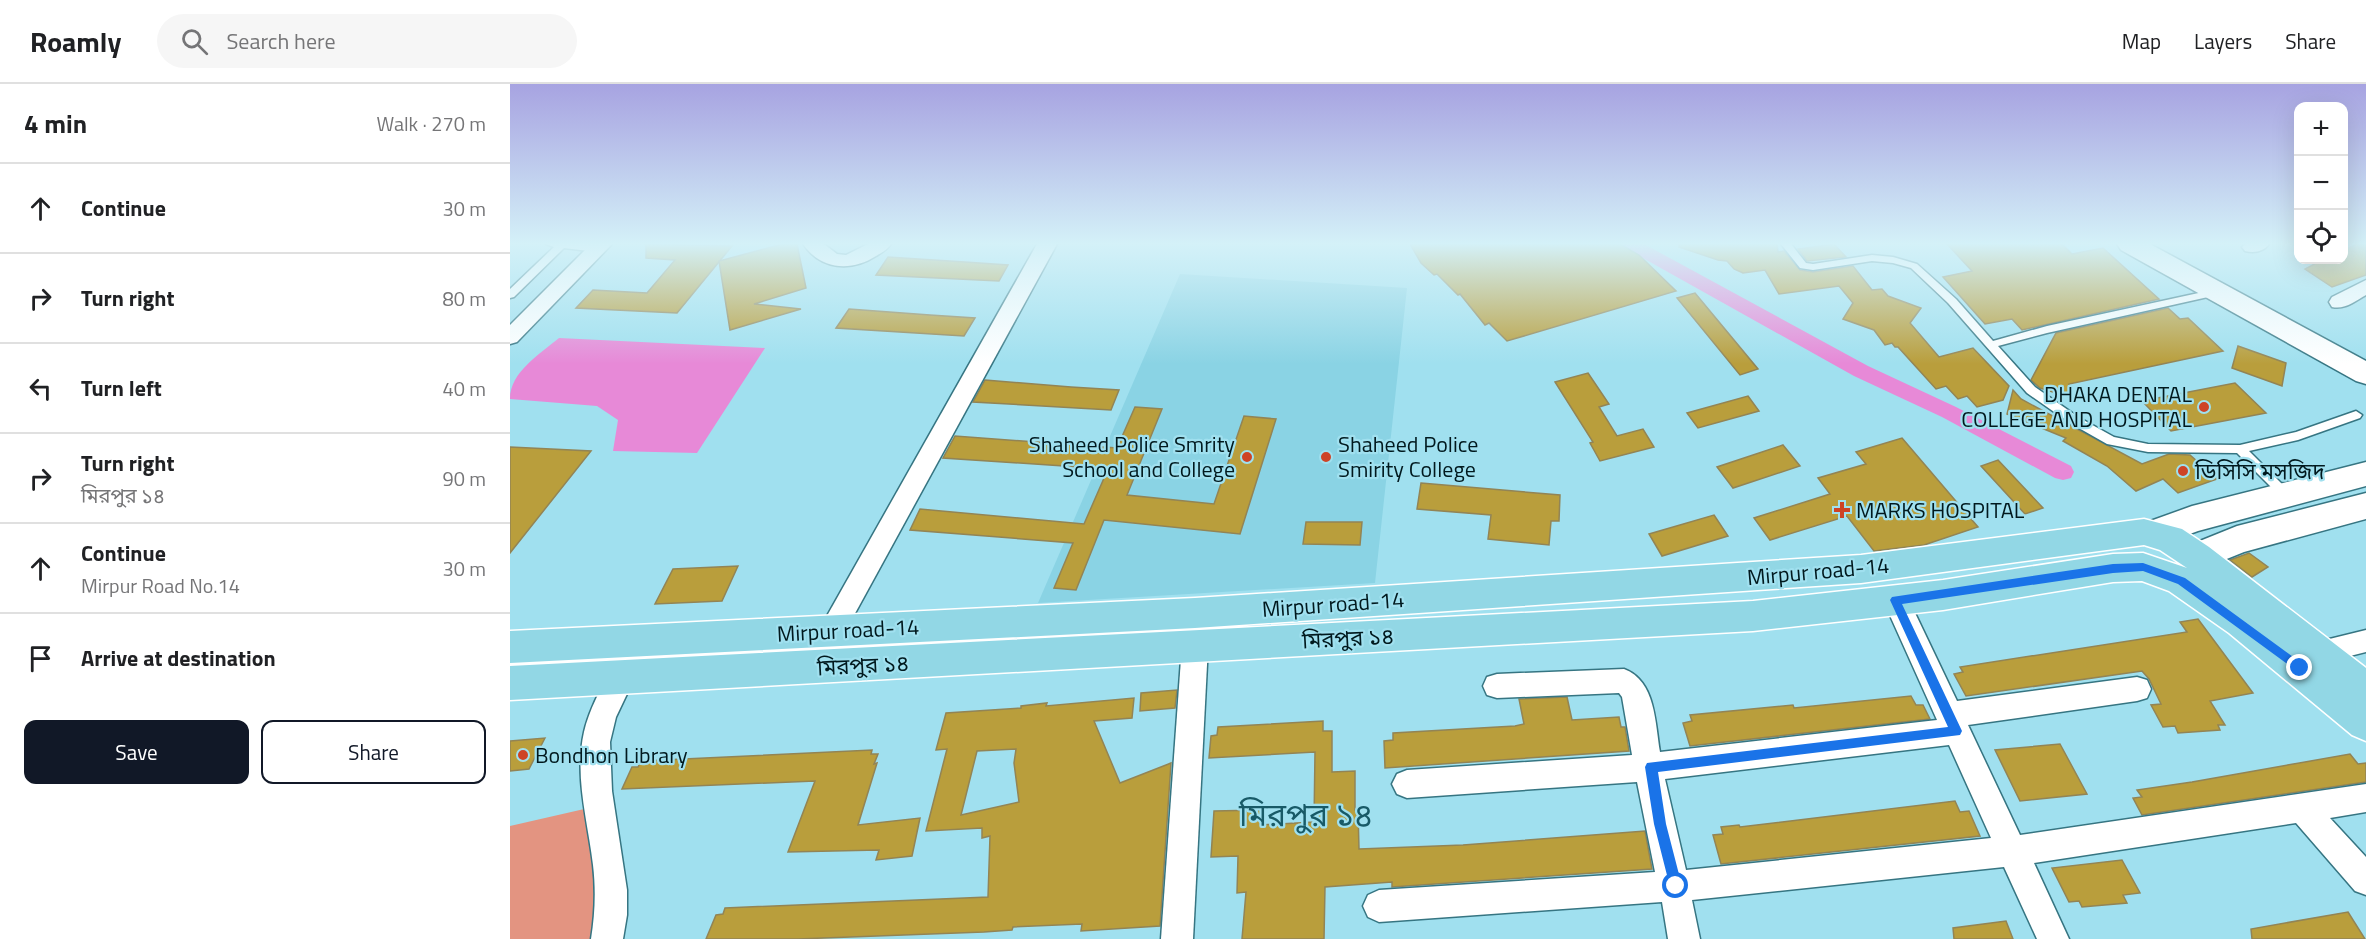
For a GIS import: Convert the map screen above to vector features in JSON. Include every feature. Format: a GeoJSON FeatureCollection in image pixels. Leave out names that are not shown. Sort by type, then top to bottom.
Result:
{"type":"FeatureCollection","features":[{"type":"Feature","properties":{"kind":"main road","name":"Mirpur road-14"},"geometry":{"type":"LineString","coordinates":[[510,647],[1195,613],[1860,569],[2144,532],[2176,553]]}},
{"type":"Feature","properties":{"kind":"main road","name":"মিরপুর ১৪"},"geometry":{"type":"LineString","coordinates":[[510,683],[1049,656],[1195,645],[1484,632],[1754,616],[1896,600],[2113,568],[2143,567],[2176,553]]}},
{"type":"Feature","properties":{"kind":"main road"},"geometry":{"type":"LineString","coordinates":[[2176,553],[2318,652],[2366,690]]}},
{"type":"Feature","properties":{"kind":"main road"},"geometry":{"type":"LineString","coordinates":[[2176,553],[2242,622],[2366,723]]}},
{"type":"Feature","properties":{"kind":"street"},"geometry":{"type":"LineString","coordinates":[[510,337],[563,284]]}},
{"type":"Feature","properties":{"kind":"street"},"geometry":{"type":"LineString","coordinates":[[832,631],[1025,284]]}},
{"type":"Feature","properties":{"kind":"street"},"geometry":{"type":"LineString","coordinates":[[2202,284],[2366,374]]}},
{"type":"Feature","properties":{"kind":"street"},"geometry":{"type":"LineString","coordinates":[[2233,284],[2366,356]]}},
{"type":"Feature","properties":{"kind":"street"},"geometry":{"type":"LineString","coordinates":[[2343,299],[2366,286]]}},
{"type":"Feature","properties":{"kind":"street","name":"Mirpur road-14"},"geometry":{"type":"LineString","coordinates":[[2176,553],[2192,519],[2366,474]]}},
{"type":"Feature","properties":{"kind":"street","name":"Mirpur road-14"},"geometry":{"type":"LineString","coordinates":[[2176,553],[2237,540],[2366,506]]}},
{"type":"Feature","properties":{"kind":"street"},"geometry":{"type":"LineString","coordinates":[[1896,600],[2053,939]]}},
{"type":"Feature","properties":{"kind":"street"},"geometry":{"type":"LineString","coordinates":[[2318,652],[2366,641]]}},
{"type":"Feature","properties":{"kind":"street"},"geometry":{"type":"LineString","coordinates":[[1177,939],[1195,645]]}},
{"type":"Feature","properties":{"kind":"street"},"geometry":{"type":"LineString","coordinates":[[607,939],[611,925],[612,885],[597,801],[596,741],[604,709],[621,677]]}},
{"type":"Feature","properties":{"kind":"street"},"geometry":{"type":"LineString","coordinates":[[1497,686],[1623,681],[1630,686],[1635,693],[1651,767],[1660,824],[1676,886],[1684,939]]}},
{"type":"Feature","properties":{"kind":"street"},"geometry":{"type":"LineString","coordinates":[[1407,784],[1651,767],[1952,723],[2137,689]]}},
{"type":"Feature","properties":{"kind":"street"},"geometry":{"type":"LineString","coordinates":[[1379,906],[1676,886],[2012,851],[2366,798]]}},
{"type":"Feature","properties":{"kind":"street"},"geometry":{"type":"LineString","coordinates":[[2302,808],[2366,880]]}},
{"type":"Feature","properties":{"kind":"lane"},"geometry":{"type":"LineString","coordinates":[[1935,284],[2031,390],[2074,420],[2110,441],[2148,448],[2240,449],[2298,436],[2356,415]]}},
{"type":"Feature","properties":{"kind":"lane"},"geometry":{"type":"LineString","coordinates":[[1991,345],[2045,328],[2154,308],[2217,292]]}},
{"type":"Feature","properties":{"kind":"lane"},"geometry":{"type":"LineString","coordinates":[[2240,449],[2285,494]]}},
{"type":"Feature","properties":{"kind":"shaded area","name":"Shaheed Police Smirity College"},"geometry":{"type":"Polygon","coordinates":[[[1176,284],[1341,284],[1407,288],[1375,583],[1038,603],[1176,284]],[[1135,407],[1087,518],[1240,534],[1276,419],[1244,416],[1214,504],[1127,495],[1162,410],[1135,407]],[[1077,533],[1055,587],[1076,590],[1077,533]]]}},
{"type":"Feature","properties":{"kind":"shaded area"},"geometry":{"type":"Polygon","coordinates":[[[559,338],[765,348],[697,453],[613,451],[618,420],[597,406],[510,399],[511,389],[520,372],[559,338]]]}},
{"type":"Feature","properties":{"kind":"shaded area"},"geometry":{"type":"Polygon","coordinates":[[[593,807],[601,939],[510,939],[510,826],[593,807]]]}},
{"type":"Feature","properties":{"kind":"building"},"geometry":{"type":"Polygon","coordinates":[[[655,284],[701,284],[677,313],[576,308],[593,290],[647,293],[655,284]]]}},
{"type":"Feature","properties":{"kind":"building"},"geometry":{"type":"Polygon","coordinates":[[[723,284],[805,284],[806,288],[754,304],[801,309],[730,330],[723,284]]]}},
{"type":"Feature","properties":{"kind":"building"},"geometry":{"type":"Polygon","coordinates":[[[1447,284],[1669,284],[1676,291],[1507,341],[1489,323],[1485,325],[1460,294],[1458,295],[1447,284]]]}},
{"type":"Feature","properties":{"kind":"building"},"geometry":{"type":"Polygon","coordinates":[[[1773,284],[1867,284],[1872,290],[1882,289],[1888,296],[1921,308],[1910,323],[1939,357],[1973,348],[2009,386],[2003,400],[1977,407],[1967,396],[1958,399],[1946,386],[1936,389],[1898,347],[1892,343],[1885,345],[1874,330],[1843,319],[1853,303],[1839,286],[1779,294],[1773,284]]]}},
{"type":"Feature","properties":{"kind":"building"},"geometry":{"type":"Polygon","coordinates":[[[1949,284],[2142,284],[2159,299],[2022,330],[2012,319],[1985,324],[1949,284]]]}},
{"type":"Feature","properties":{"kind":"building"},"geometry":{"type":"Polygon","coordinates":[[[1695,293],[1758,369],[1740,375],[1677,298],[1695,293]]]}},
{"type":"Feature","properties":{"kind":"building"},"geometry":{"type":"Polygon","coordinates":[[[2168,308],[2180,319],[2188,318],[2223,351],[2069,384],[2072,398],[2040,388],[2031,380],[2056,333],[2168,308]]]}},
{"type":"Feature","properties":{"kind":"building"},"geometry":{"type":"Polygon","coordinates":[[[849,309],[975,318],[964,336],[836,328],[849,309]]]}},
{"type":"Feature","properties":{"kind":"building"},"geometry":{"type":"Polygon","coordinates":[[[2238,346],[2286,363],[2282,386],[2232,368],[2238,346]]]}},
{"type":"Feature","properties":{"kind":"building"},"geometry":{"type":"Polygon","coordinates":[[[1588,373],[1609,404],[1599,407],[1617,436],[1643,429],[1654,447],[1600,461],[1590,443],[1593,442],[1555,382],[1588,373]]]}},
{"type":"Feature","properties":{"kind":"building"},"geometry":{"type":"Polygon","coordinates":[[[985,380],[1119,390],[1111,410],[973,402],[985,380]]]}},
{"type":"Feature","properties":{"kind":"building","name":"DHAKA DENTAL COLLEGE AND HOSPITAL"},"geometry":{"type":"Polygon","coordinates":[[[2235,383],[2266,413],[2171,431],[2142,401],[2235,383]]]}},
{"type":"Feature","properties":{"kind":"building"},"geometry":{"type":"Polygon","coordinates":[[[2013,390],[2021,399],[2142,464],[2169,454],[2190,455],[2217,479],[2178,493],[2163,479],[2136,491],[2107,466],[2063,441],[2066,438],[2007,414],[2013,390]]]}},
{"type":"Feature","properties":{"kind":"building"},"geometry":{"type":"Polygon","coordinates":[[[1748,396],[1759,411],[1698,428],[1687,413],[1748,396]]]}},
{"type":"Feature","properties":{"kind":"building"},"geometry":{"type":"Polygon","coordinates":[[[1135,407],[1162,409],[1127,495],[1214,504],[1244,416],[1276,419],[1240,534],[1104,520],[1076,590],[1054,588],[1073,543],[910,530],[920,509],[1084,524],[1108,469],[943,458],[955,436],[1117,448],[1135,407]]]}},
{"type":"Feature","properties":{"kind":"building"},"geometry":{"type":"Polygon","coordinates":[[[1902,438],[1978,527],[1924,545],[1874,551],[1847,516],[1770,540],[1754,518],[1830,494],[1818,478],[1866,464],[1856,452],[1902,438]]]}},
{"type":"Feature","properties":{"kind":"building"},"geometry":{"type":"Polygon","coordinates":[[[1783,445],[1800,466],[1733,488],[1717,467],[1783,445]]]}},
{"type":"Feature","properties":{"kind":"building"},"geometry":{"type":"Polygon","coordinates":[[[510,447],[591,451],[510,553],[510,447]]]}},
{"type":"Feature","properties":{"kind":"building"},"geometry":{"type":"Polygon","coordinates":[[[1998,460],[2043,508],[2025,514],[1981,466],[1998,460]]]}},
{"type":"Feature","properties":{"kind":"building"},"geometry":{"type":"Polygon","coordinates":[[[1421,483],[1560,495],[1559,521],[1551,521],[1549,545],[1488,539],[1491,515],[1417,509],[1421,483]]]}},
{"type":"Feature","properties":{"kind":"building"},"geometry":{"type":"Polygon","coordinates":[[[1714,515],[1728,536],[1662,556],[1649,534],[1714,515]]]}},
{"type":"Feature","properties":{"kind":"building"},"geometry":{"type":"Polygon","coordinates":[[[1306,522],[1362,522],[1360,545],[1303,544],[1306,522]]]}},
{"type":"Feature","properties":{"kind":"building"},"geometry":{"type":"Polygon","coordinates":[[[2249,553],[2268,567],[2252,577],[2230,560],[2249,553]]]}},
{"type":"Feature","properties":{"kind":"building"},"geometry":{"type":"Polygon","coordinates":[[[738,566],[722,601],[655,604],[673,569],[738,566]]]}},
{"type":"Feature","properties":{"kind":"building"},"geometry":{"type":"Polygon","coordinates":[[[2198,619],[2253,693],[2210,701],[2225,725],[2218,725],[2220,730],[2178,733],[2175,726],[2163,727],[2151,705],[2161,704],[2149,679],[2142,671],[1966,696],[1954,674],[1963,672],[1960,667],[2187,632],[2180,622],[2198,619]]]}},
{"type":"Feature","properties":{"kind":"building"},"geometry":{"type":"Polygon","coordinates":[[[1177,690],[1175,708],[1140,711],[1141,693],[1177,690]]]}},
{"type":"Feature","properties":{"kind":"building"},"geometry":{"type":"Polygon","coordinates":[[[1911,696],[1916,705],[1923,705],[1930,719],[1690,746],[1683,723],[1692,721],[1690,715],[1793,705],[1794,708],[1911,696]]]}},
{"type":"Feature","properties":{"kind":"building"},"geometry":{"type":"Polygon","coordinates":[[[1567,697],[1572,720],[1619,717],[1621,727],[1625,727],[1629,751],[1385,768],[1384,741],[1393,740],[1393,733],[1515,726],[1524,724],[1519,699],[1567,697]]]}},
{"type":"Feature","properties":{"kind":"building"},"geometry":{"type":"Polygon","coordinates":[[[1134,698],[1132,718],[1094,721],[1120,783],[1171,763],[1160,926],[1081,931],[1082,924],[1013,927],[1012,930],[984,932],[797,939],[706,939],[716,915],[723,914],[725,908],[988,897],[990,836],[982,838],[982,828],[926,831],[947,749],[936,750],[946,713],[1021,708],[1021,706],[1047,703],[1046,706],[1134,698]],[[1016,749],[977,751],[961,815],[1019,802],[1014,763],[1016,749]]]}},
{"type":"Feature","properties":{"kind":"building"},"geometry":{"type":"Polygon","coordinates":[[[1323,721],[1323,731],[1332,731],[1332,772],[1355,771],[1355,810],[1358,810],[1359,849],[1463,845],[1645,831],[1652,869],[1392,887],[1392,882],[1325,887],[1324,939],[1242,939],[1246,892],[1237,893],[1238,856],[1211,857],[1214,811],[1261,810],[1260,825],[1314,822],[1315,752],[1209,758],[1211,736],[1217,735],[1218,727],[1323,721]]]}},
{"type":"Feature","properties":{"kind":"building","name":"Bondhon Library"},"geometry":{"type":"Polygon","coordinates":[[[545,738],[529,769],[510,771],[510,741],[545,738]]]}},
{"type":"Feature","properties":{"kind":"building"},"geometry":{"type":"Polygon","coordinates":[[[2060,744],[2087,794],[2020,801],[1995,750],[2060,744]]]}},
{"type":"Feature","properties":{"kind":"building"},"geometry":{"type":"Polygon","coordinates":[[[872,750],[871,754],[878,754],[874,764],[877,763],[858,825],[920,818],[912,856],[876,860],[879,850],[788,852],[815,781],[622,789],[632,767],[638,767],[641,761],[872,750]]]}},
{"type":"Feature","properties":{"kind":"building"},"geometry":{"type":"Polygon","coordinates":[[[2350,754],[2358,764],[2366,763],[2366,782],[2142,815],[2133,798],[2142,797],[2137,790],[2350,754]]]}},
{"type":"Feature","properties":{"kind":"building"},"geometry":{"type":"Polygon","coordinates":[[[1955,801],[1960,812],[1969,811],[1980,836],[1721,864],[1713,835],[1723,834],[1721,827],[1739,825],[1740,827],[1955,801]]]}},
{"type":"Feature","properties":{"kind":"building"},"geometry":{"type":"Polygon","coordinates":[[[2122,860],[2140,893],[2123,895],[2127,903],[2082,907],[2079,901],[2069,902],[2052,868],[2122,860]]]}},
{"type":"Feature","properties":{"kind":"building"},"geometry":{"type":"Polygon","coordinates":[[[2348,912],[2365,939],[2252,939],[2251,929],[2348,912]]]}},
{"type":"Feature","properties":{"kind":"building"},"geometry":{"type":"Polygon","coordinates":[[[2006,921],[2013,939],[1954,939],[1953,928],[2006,921]]]}},
{"type":"Feature","properties":{"kind":"waterway"},"geometry":{"type":"LineString","coordinates":[[1703,284],[1861,371],[1949,412],[2063,472]]}},
{"type":"Feature","properties":{"kind":"place","name":"DHAKA DENTAL COLLEGE AND HOSPITAL"},"geometry":{"type":"Point","coordinates":[2204,407]}},
{"type":"Feature","properties":{"kind":"place","name":"Shaheed Police Smrity School and College"},"geometry":{"type":"Point","coordinates":[1247,457]}},
{"type":"Feature","properties":{"kind":"place","name":"Shaheed Police Smirity College"},"geometry":{"type":"Point","coordinates":[1326,457]}},
{"type":"Feature","properties":{"kind":"place","name":"ডিসিসি মসজিদ"},"geometry":{"type":"Point","coordinates":[2183,471]}},
{"type":"Feature","properties":{"kind":"place","name":"MARKS HOSPITAL"},"geometry":{"type":"Point","coordinates":[1842,510]}},
{"type":"Feature","properties":{"kind":"place","name":"Bondhon Library"},"geometry":{"type":"Point","coordinates":[523,755]}},
{"type":"Feature","properties":{"kind":"district","name":"মিরপুর ১৪"},"geometry":{"type":"Point","coordinates":[1306,814]}},
{"type":"Feature","properties":{"kind":"route"},"geometry":{"type":"LineString","coordinates":[[1676,886],[1660,824],[1651,767],[1956,731],[1896,600],[1943,595],[2113,568],[2143,567],[2181,581],[2206,597],[2300,668]]}}]}
